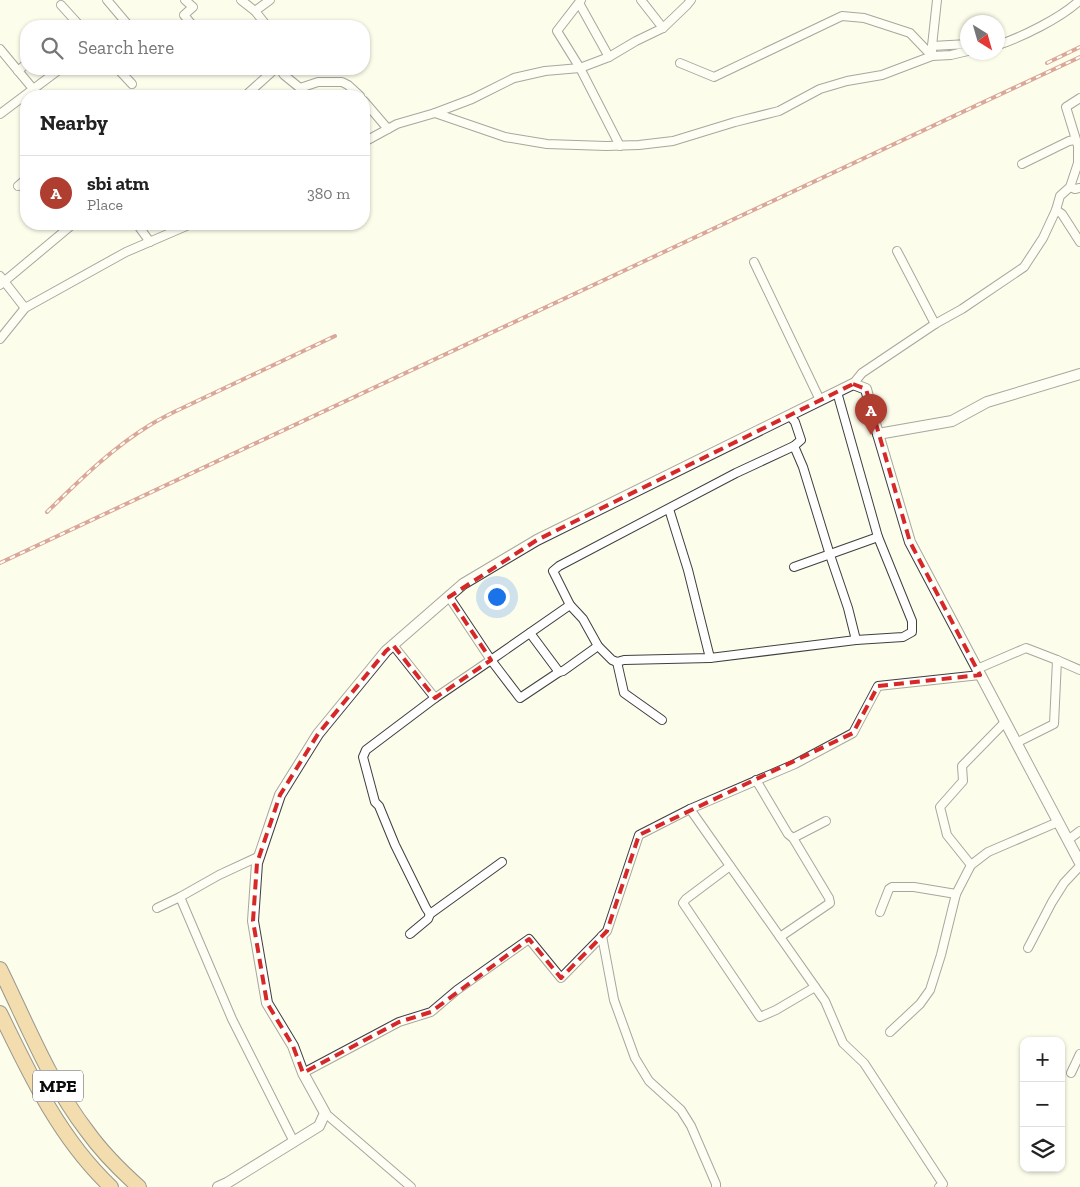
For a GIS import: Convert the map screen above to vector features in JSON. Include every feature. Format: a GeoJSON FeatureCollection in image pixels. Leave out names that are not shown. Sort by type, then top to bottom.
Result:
{"type":"FeatureCollection","features":[{"type":"Feature","properties":{"kind":"highway","name":"MPE"},"geometry":{"type":"LineString","coordinates":[[0,969],[46,1064],[86,1131],[114,1164],[139,1187]]}},
{"type":"Feature","properties":{"kind":"highway","name":"MPE"},"geometry":{"type":"LineString","coordinates":[[0,1013],[29,1073],[49,1108],[71,1142],[100,1177],[111,1187]]}},
{"type":"Feature","properties":{"kind":"street"},"geometry":{"type":"LineString","coordinates":[[107,0],[124,20]]}},
{"type":"Feature","properties":{"kind":"street"},"geometry":{"type":"LineString","coordinates":[[185,0],[193,7],[184,15],[188,20]]}},
{"type":"Feature","properties":{"kind":"street"},"geometry":{"type":"LineString","coordinates":[[241,0],[255,11],[262,20]]}},
{"type":"Feature","properties":{"kind":"street"},"geometry":{"type":"LineString","coordinates":[[255,11],[270,0]]}},
{"type":"Feature","properties":{"kind":"street"},"geometry":{"type":"LineString","coordinates":[[641,0],[663,28]]}},
{"type":"Feature","properties":{"kind":"street"},"geometry":{"type":"LineString","coordinates":[[370,139],[397,124],[435,113],[472,99],[514,78],[545,71],[580,68],[609,57],[663,28],[691,0]]}},
{"type":"Feature","properties":{"kind":"street"},"geometry":{"type":"LineString","coordinates":[[932,56],[937,0]]}},
{"type":"Feature","properties":{"kind":"street"},"geometry":{"type":"LineString","coordinates":[[1005,42],[1034,30],[1072,8],[1080,0]]}},
{"type":"Feature","properties":{"kind":"street"},"geometry":{"type":"LineString","coordinates":[[609,57],[580,1],[557,31],[580,68],[620,146]]}},
{"type":"Feature","properties":{"kind":"street"},"geometry":{"type":"LineString","coordinates":[[61,5],[74,20]]}},
{"type":"Feature","properties":{"kind":"street"},"geometry":{"type":"LineString","coordinates":[[680,63],[714,77],[842,16],[864,18],[910,33],[932,56]]}},
{"type":"Feature","properties":{"kind":"street"},"geometry":{"type":"LineString","coordinates":[[932,46],[960,44]]}},
{"type":"Feature","properties":{"kind":"street"},"geometry":{"type":"LineString","coordinates":[[1,51],[20,73]]}},
{"type":"Feature","properties":{"kind":"street"},"geometry":{"type":"LineString","coordinates":[[435,113],[505,137],[547,144],[620,146],[673,141],[779,111],[820,89],[847,80],[882,75],[932,56],[960,53]]}},
{"type":"Feature","properties":{"kind":"street"},"geometry":{"type":"LineString","coordinates":[[22,75],[33,89],[52,75]]}},
{"type":"Feature","properties":{"kind":"street"},"geometry":{"type":"LineString","coordinates":[[124,75],[132,84]]}},
{"type":"Feature","properties":{"kind":"street"},"geometry":{"type":"LineString","coordinates":[[252,90],[268,75]]}},
{"type":"Feature","properties":{"kind":"street"},"geometry":{"type":"LineString","coordinates":[[283,75],[300,88],[318,82],[342,82],[353,90]]}},
{"type":"Feature","properties":{"kind":"street"},"geometry":{"type":"LineString","coordinates":[[411,1187],[325,1113],[302,1073],[293,1046],[268,1003],[253,921],[257,863],[280,795],[318,734],[386,651],[464,584],[537,540],[853,384],[862,373],[1024,267],[1043,238],[1056,210],[1060,196],[1070,187],[1078,163],[1078,146],[1066,106],[1080,98]]}},
{"type":"Feature","properties":{"kind":"street"},"geometry":{"type":"LineString","coordinates":[[0,114],[20,99]]}},
{"type":"Feature","properties":{"kind":"street"},"geometry":{"type":"LineString","coordinates":[[370,108],[388,129]]}},
{"type":"Feature","properties":{"kind":"street"},"geometry":{"type":"LineString","coordinates":[[1022,164],[1068,141],[1075,140]]}},
{"type":"Feature","properties":{"kind":"street"},"geometry":{"type":"LineString","coordinates":[[1070,187],[1080,188]]}},
{"type":"Feature","properties":{"kind":"street"},"geometry":{"type":"LineString","coordinates":[[1056,210],[1062,214],[1080,242]]}},
{"type":"Feature","properties":{"kind":"street"},"geometry":{"type":"LineString","coordinates":[[25,308],[1,281],[65,230]]}},
{"type":"Feature","properties":{"kind":"street"},"geometry":{"type":"LineString","coordinates":[[141,230],[150,242]]}},
{"type":"Feature","properties":{"kind":"street"},"geometry":{"type":"LineString","coordinates":[[0,339],[25,308],[126,252],[177,230]]}},
{"type":"Feature","properties":{"kind":"street"},"geometry":{"type":"LineString","coordinates":[[897,251],[935,324]]}},
{"type":"Feature","properties":{"kind":"street"},"geometry":{"type":"LineString","coordinates":[[754,262],[820,400]]}},
{"type":"Feature","properties":{"kind":"street"},"geometry":{"type":"LineString","coordinates":[[878,434],[952,421],[987,402],[1080,374]]}},
{"type":"Feature","properties":{"kind":"street"},"geometry":{"type":"LineString","coordinates":[[853,384],[866,389],[910,542],[1080,865],[1064,883],[1052,902],[1028,948]]}},
{"type":"Feature","properties":{"kind":"street"},"geometry":{"type":"LineString","coordinates":[[790,416],[795,422],[801,440],[794,446],[736,473],[559,566],[553,571],[570,604],[583,619],[598,646],[612,660],[617,662],[624,660],[710,658],[903,636],[912,632],[912,621],[878,537],[837,392]]}},
{"type":"Feature","properties":{"kind":"street"},"geometry":{"type":"LineString","coordinates":[[794,446],[813,498],[848,608],[856,640]]}},
{"type":"Feature","properties":{"kind":"street"},"geometry":{"type":"LineString","coordinates":[[669,509],[688,570],[710,658]]}},
{"type":"Feature","properties":{"kind":"street"},"geometry":{"type":"LineString","coordinates":[[794,567],[878,537]]}},
{"type":"Feature","properties":{"kind":"street"},"geometry":{"type":"LineString","coordinates":[[449,597],[491,660],[520,698],[598,646]]}},
{"type":"Feature","properties":{"kind":"street"},"geometry":{"type":"LineString","coordinates":[[430,914],[395,845],[379,806],[375,802],[363,758],[366,750],[435,698],[570,604]]}},
{"type":"Feature","properties":{"kind":"street"},"geometry":{"type":"LineString","coordinates":[[530,633],[559,672]]}},
{"type":"Feature","properties":{"kind":"street"},"geometry":{"type":"LineString","coordinates":[[392,645],[435,698]]}},
{"type":"Feature","properties":{"kind":"street"},"geometry":{"type":"LineString","coordinates":[[302,1073],[399,1022],[431,1012],[457,990],[529,939],[561,978],[606,932],[639,835],[690,809],[795,764],[853,733],[878,686],[978,672],[1026,648],[1080,670]]}},
{"type":"Feature","properties":{"kind":"street"},"geometry":{"type":"LineString","coordinates":[[1016,742],[1054,724],[1057,660]]}},
{"type":"Feature","properties":{"kind":"street"},"geometry":{"type":"LineString","coordinates":[[617,662],[624,693],[662,720]]}},
{"type":"Feature","properties":{"kind":"street"},"geometry":{"type":"LineString","coordinates":[[971,865],[947,835],[940,807],[963,781],[962,766],[1005,722]]}},
{"type":"Feature","properties":{"kind":"street"},"geometry":{"type":"LineString","coordinates":[[756,780],[788,834],[793,838],[829,898],[830,903],[780,937]]}},
{"type":"Feature","properties":{"kind":"street"},"geometry":{"type":"LineString","coordinates":[[690,809],[825,1001],[843,1043],[864,1063],[942,1186]]}},
{"type":"Feature","properties":{"kind":"street"},"geometry":{"type":"LineString","coordinates":[[793,838],[826,821]]}},
{"type":"Feature","properties":{"kind":"street"},"geometry":{"type":"LineString","coordinates":[[890,1032],[920,1004],[930,990],[956,894],[971,865],[988,852],[1058,822]]}},
{"type":"Feature","properties":{"kind":"street"},"geometry":{"type":"LineString","coordinates":[[1068,840],[1080,831]]}},
{"type":"Feature","properties":{"kind":"street"},"geometry":{"type":"LineString","coordinates":[[157,908],[219,875],[260,856]]}},
{"type":"Feature","properties":{"kind":"street"},"geometry":{"type":"LineString","coordinates":[[410,934],[428,919],[430,914],[502,862]]}},
{"type":"Feature","properties":{"kind":"street"},"geometry":{"type":"LineString","coordinates":[[730,866],[683,903],[760,1017],[776,1010],[815,987]]}},
{"type":"Feature","properties":{"kind":"street"},"geometry":{"type":"LineString","coordinates":[[880,912],[889,889],[892,887],[914,887],[956,894]]}},
{"type":"Feature","properties":{"kind":"street"},"geometry":{"type":"LineString","coordinates":[[180,897],[232,1019],[294,1142]]}},
{"type":"Feature","properties":{"kind":"street"},"geometry":{"type":"LineString","coordinates":[[602,936],[614,1000],[635,1058],[650,1081],[682,1110],[691,1126],[716,1187]]}},
{"type":"Feature","properties":{"kind":"street"},"geometry":{"type":"LineString","coordinates":[[1070,1073],[1080,1054]]}},
{"type":"Feature","properties":{"kind":"street"},"geometry":{"type":"LineString","coordinates":[[218,1187],[319,1126],[325,1113]]}},
{"type":"Feature","properties":{"kind":"highlighted area"},"geometry":{"type":"Polygon","coordinates":[[[853,384],[866,389],[910,542],[980,675],[878,686],[853,733],[639,835],[607,931],[561,978],[529,939],[431,1012],[399,1022],[303,1073],[293,1046],[267,1003],[253,921],[257,863],[280,795],[318,734],[393,645],[435,698],[491,660],[449,597],[537,540],[853,384]]]}},
{"type":"Feature","properties":{"kind":"railway"},"geometry":{"type":"LineString","coordinates":[[1047,63],[1080,47]]}},
{"type":"Feature","properties":{"kind":"railway"},"geometry":{"type":"LineString","coordinates":[[0,563],[1080,57]]}},
{"type":"Feature","properties":{"kind":"railway"},"geometry":{"type":"LineString","coordinates":[[47,512],[109,454],[150,425],[335,336]]}},
{"type":"Feature","properties":{"kind":"place","name":"sbi atm"},"geometry":{"type":"Point","coordinates":[871,435]}}]}
